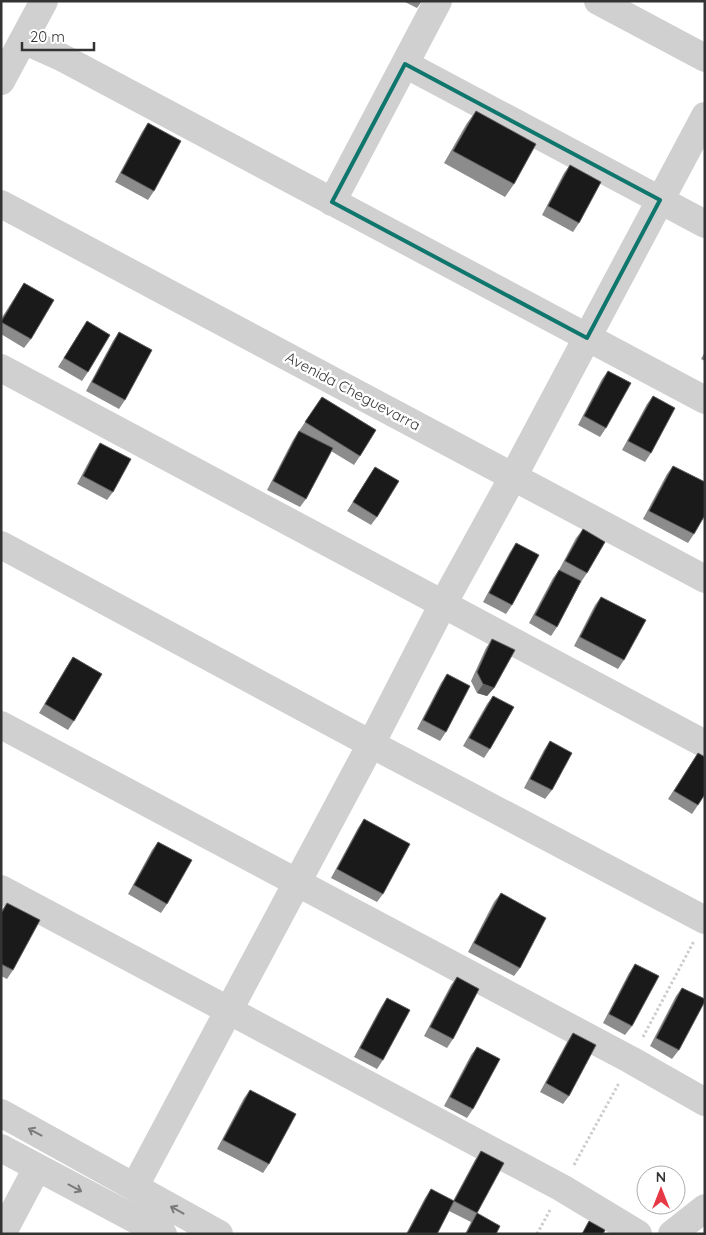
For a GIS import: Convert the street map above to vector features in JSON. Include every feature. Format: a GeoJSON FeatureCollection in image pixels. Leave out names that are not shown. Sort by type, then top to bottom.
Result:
{"type":"FeatureCollection","features":[{"type":"Feature","properties":{"kind":"street"},"geometry":{"type":"LineString","coordinates":[[1,81],[44,1]]}},
{"type":"Feature","properties":{"kind":"street"},"geometry":{"type":"LineString","coordinates":[[332,202],[438,1]]}},
{"type":"Feature","properties":{"kind":"street"},"geometry":{"type":"LineString","coordinates":[[598,1],[705,58]]}},
{"type":"Feature","properties":{"kind":"street"},"geometry":{"type":"LineString","coordinates":[[23,40],[60,57],[705,400]]}},
{"type":"Feature","properties":{"kind":"street"},"geometry":{"type":"LineString","coordinates":[[405,64],[705,224]]}},
{"type":"Feature","properties":{"kind":"street"},"geometry":{"type":"LineString","coordinates":[[135,1186],[371,744],[443,604],[705,116]]}},
{"type":"Feature","properties":{"kind":"street","name":"Avenida Cheguevarra"},"geometry":{"type":"LineString","coordinates":[[1,204],[705,579]]}},
{"type":"Feature","properties":{"kind":"street"},"geometry":{"type":"LineString","coordinates":[[1,368],[705,744]]}},
{"type":"Feature","properties":{"kind":"street"},"geometry":{"type":"LineString","coordinates":[[1,545],[371,744],[705,920]]}},
{"type":"Feature","properties":{"kind":"street"},"geometry":{"type":"LineString","coordinates":[[1,725],[631,1060],[705,1102]]}},
{"type":"Feature","properties":{"kind":"street"},"geometry":{"type":"LineString","coordinates":[[1,889],[562,1188],[638,1234]]}},
{"type":"Feature","properties":{"kind":"street"},"geometry":{"type":"LineString","coordinates":[[1,1114],[135,1186],[219,1234]]}},
{"type":"Feature","properties":{"kind":"street"},"geometry":{"type":"LineString","coordinates":[[1,1148],[163,1234]]}},
{"type":"Feature","properties":{"kind":"street"},"geometry":{"type":"LineString","coordinates":[[2,1234],[37,1168]]}},
{"type":"Feature","properties":{"kind":"street"},"geometry":{"type":"LineString","coordinates":[[672,1234],[705,1208]]}},
{"type":"Feature","properties":{"kind":"highlighted area"},"geometry":{"type":"Polygon","coordinates":[[[405,64],[660,200],[587,338],[332,202],[405,64]]]}},
{"type":"Feature","properties":{"kind":"building"},"geometry":{"type":"Polygon","coordinates":[[[476,111],[536,144],[514,184],[453,151],[476,111]]]}},
{"type":"Feature","properties":{"kind":"building"},"geometry":{"type":"Polygon","coordinates":[[[148,123],[181,141],[154,191],[121,173],[148,123]]]}},
{"type":"Feature","properties":{"kind":"building"},"geometry":{"type":"Polygon","coordinates":[[[570,165],[601,182],[579,223],[548,206],[570,165]]]}},
{"type":"Feature","properties":{"kind":"building"},"geometry":{"type":"Polygon","coordinates":[[[24,283],[54,300],[31,339],[1,322],[24,283]]]}},
{"type":"Feature","properties":{"kind":"building"},"geometry":{"type":"Polygon","coordinates":[[[87,321],[110,335],[88,372],[64,358],[87,321]]]}},
{"type":"Feature","properties":{"kind":"building"},"geometry":{"type":"Polygon","coordinates":[[[119,332],[152,350],[125,400],[92,382],[119,332]]]}},
{"type":"Feature","properties":{"kind":"building"},"geometry":{"type":"Polygon","coordinates":[[[608,371],[631,383],[606,428],[584,416],[608,371]]]}},
{"type":"Feature","properties":{"kind":"building"},"geometry":{"type":"Polygon","coordinates":[[[653,396],[675,408],[651,453],[628,441],[653,396]]]}},
{"type":"Feature","properties":{"kind":"building"},"geometry":{"type":"Polygon","coordinates":[[[322,397],[376,430],[360,456],[305,422],[322,397]]]}},
{"type":"Feature","properties":{"kind":"building"},"geometry":{"type":"Polygon","coordinates":[[[299,431],[333,448],[306,499],[273,481],[299,431]]]}},
{"type":"Feature","properties":{"kind":"building"},"geometry":{"type":"Polygon","coordinates":[[[100,443],[131,459],[113,492],[83,476],[100,443]]]}},
{"type":"Feature","properties":{"kind":"building"},"geometry":{"type":"Polygon","coordinates":[[[673,466],[705,482],[705,515],[694,534],[649,511],[673,466]]]}},
{"type":"Feature","properties":{"kind":"building"},"geometry":{"type":"Polygon","coordinates":[[[375,467],[399,481],[377,517],[353,502],[375,467]]]}},
{"type":"Feature","properties":{"kind":"building"},"geometry":{"type":"Polygon","coordinates":[[[583,529],[605,542],[587,573],[565,561],[583,529]]]}},
{"type":"Feature","properties":{"kind":"building"},"geometry":{"type":"Polygon","coordinates":[[[516,543],[539,555],[512,605],[489,593],[516,543]]]}},
{"type":"Feature","properties":{"kind":"building"},"geometry":{"type":"Polygon","coordinates":[[[559,570],[581,581],[557,627],[535,615],[559,570]]]}},
{"type":"Feature","properties":{"kind":"building"},"geometry":{"type":"Polygon","coordinates":[[[601,597],[646,620],[624,660],[580,637],[601,597]]]}},
{"type":"Feature","properties":{"kind":"building"},"geometry":{"type":"Polygon","coordinates":[[[492,639],[515,650],[494,688],[483,684],[477,672],[492,639]]]}},
{"type":"Feature","properties":{"kind":"building"},"geometry":{"type":"Polygon","coordinates":[[[73,657],[102,674],[74,721],[45,704],[73,657]]]}},
{"type":"Feature","properties":{"kind":"building"},"geometry":{"type":"Polygon","coordinates":[[[447,674],[470,686],[446,732],[423,720],[447,674]]]}},
{"type":"Feature","properties":{"kind":"building"},"geometry":{"type":"Polygon","coordinates":[[[493,696],[514,707],[490,749],[469,738],[493,696]]]}},
{"type":"Feature","properties":{"kind":"building"},"geometry":{"type":"Polygon","coordinates":[[[550,741],[572,753],[552,790],[530,779],[550,741]]]}},
{"type":"Feature","properties":{"kind":"building"},"geometry":{"type":"Polygon","coordinates":[[[698,753],[705,757],[705,794],[698,805],[674,791],[698,753]]]}},
{"type":"Feature","properties":{"kind":"building"},"geometry":{"type":"Polygon","coordinates":[[[364,819],[410,844],[383,894],[337,869],[364,819]]]}},
{"type":"Feature","properties":{"kind":"building"},"geometry":{"type":"Polygon","coordinates":[[[158,842],[192,860],[167,904],[134,885],[158,842]]]}},
{"type":"Feature","properties":{"kind":"building"},"geometry":{"type":"Polygon","coordinates":[[[501,893],[546,918],[520,968],[474,943],[501,893]]]}},
{"type":"Feature","properties":{"kind":"building"},"geometry":{"type":"Polygon","coordinates":[[[7,903],[40,920],[13,970],[1,964],[1,914],[7,903]]]}},
{"type":"Feature","properties":{"kind":"building"},"geometry":{"type":"Polygon","coordinates":[[[635,964],[659,976],[632,1026],[609,1014],[635,964]]]}},
{"type":"Feature","properties":{"kind":"building"},"geometry":{"type":"Polygon","coordinates":[[[457,977],[479,989],[453,1039],[430,1027],[457,977]]]}},
{"type":"Feature","properties":{"kind":"building"},"geometry":{"type":"Polygon","coordinates":[[[682,988],[705,999],[705,1001],[679,1050],[656,1038],[682,988]]]}},
{"type":"Feature","properties":{"kind":"building"},"geometry":{"type":"Polygon","coordinates":[[[387,998],[410,1010],[383,1060],[360,1048],[387,998]]]}},
{"type":"Feature","properties":{"kind":"building"},"geometry":{"type":"Polygon","coordinates":[[[573,1033],[596,1045],[569,1096],[546,1083],[573,1033]]]}},
{"type":"Feature","properties":{"kind":"building"},"geometry":{"type":"Polygon","coordinates":[[[477,1047],[500,1059],[473,1109],[450,1097],[477,1047]]]}},
{"type":"Feature","properties":{"kind":"building"},"geometry":{"type":"Polygon","coordinates":[[[250,1090],[296,1114],[269,1164],[223,1140],[250,1090]]]}},
{"type":"Feature","properties":{"kind":"building"},"geometry":{"type":"Polygon","coordinates":[[[481,1151],[504,1163],[477,1213],[454,1201],[481,1151]]]}},
{"type":"Feature","properties":{"kind":"building"},"geometry":{"type":"Polygon","coordinates":[[[431,1189],[454,1201],[437,1234],[407,1234],[431,1189]]]}},
{"type":"Feature","properties":{"kind":"building"},"geometry":{"type":"Polygon","coordinates":[[[477,1213],[500,1226],[496,1234],[466,1234],[477,1213]]]}},
{"type":"Feature","properties":{"kind":"building"},"geometry":{"type":"Polygon","coordinates":[[[589,1221],[605,1230],[603,1234],[582,1234],[589,1221]]]}}]}
